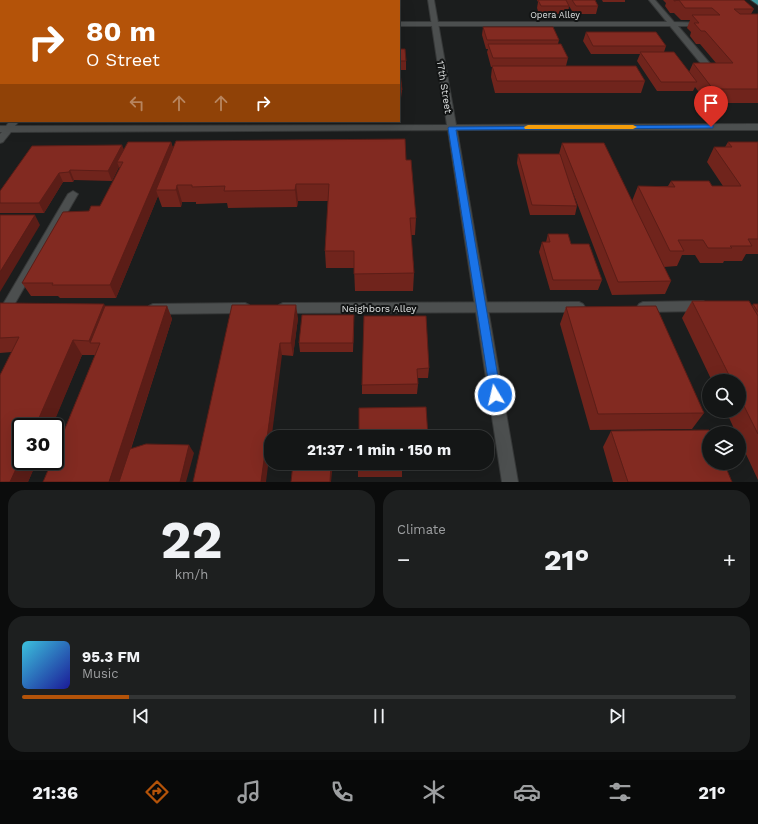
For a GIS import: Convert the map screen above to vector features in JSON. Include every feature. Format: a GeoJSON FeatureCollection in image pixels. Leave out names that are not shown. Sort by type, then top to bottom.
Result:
{"type":"FeatureCollection","features":[{"type":"Feature","properties":{"kind":"main road"},"geometry":{"type":"LineString","coordinates":[[754,0],[758,3]]}},
{"type":"Feature","properties":{"kind":"street","name":"17th Street"},"geometry":{"type":"LineString","coordinates":[[431,0],[510,482]]}},
{"type":"Feature","properties":{"kind":"street"},"geometry":{"type":"LineString","coordinates":[[652,0],[710,69]]}},
{"type":"Feature","properties":{"kind":"street","name":"Opera Alley"},"geometry":{"type":"LineString","coordinates":[[400,24],[711,24]]}},
{"type":"Feature","properties":{"kind":"street"},"geometry":{"type":"LineString","coordinates":[[0,140],[4,129],[14,122]]}},
{"type":"Feature","properties":{"kind":"street"},"geometry":{"type":"LineString","coordinates":[[4,129],[758,127]]}},
{"type":"Feature","properties":{"kind":"street"},"geometry":{"type":"LineString","coordinates":[[3,309],[73,194]]}},
{"type":"Feature","properties":{"kind":"street"},"geometry":{"type":"LineString","coordinates":[[630,307],[718,306]]}},
{"type":"Feature","properties":{"kind":"street","name":"Neighbors Alley"},"geometry":{"type":"LineString","coordinates":[[275,308],[591,307]]}},
{"type":"Feature","properties":{"kind":"street"},"geometry":{"type":"LineString","coordinates":[[140,309],[259,308]]}},
{"type":"Feature","properties":{"kind":"street"},"geometry":{"type":"LineString","coordinates":[[3,309],[22,309]]}},
{"type":"Feature","properties":{"kind":"building"},"geometry":{"type":"Polygon","coordinates":[[[538,0],[566,0],[569,6],[541,6],[538,0]]]}},
{"type":"Feature","properties":{"kind":"building"},"geometry":{"type":"Polygon","coordinates":[[[572,0],[595,0],[598,6],[576,6],[572,0]]]}},
{"type":"Feature","properties":{"kind":"building"},"geometry":{"type":"Polygon","coordinates":[[[679,0],[744,0],[754,9],[734,9],[740,14],[758,14],[758,89],[713,89],[693,63],[733,63],[705,31],[701,31],[694,23],[699,23],[692,15],[720,15],[712,8],[685,8],[679,0]]]}},
{"type":"Feature","properties":{"kind":"building"},"geometry":{"type":"Polygon","coordinates":[[[483,27],[553,27],[559,40],[487,40],[483,27]]]}},
{"type":"Feature","properties":{"kind":"building"},"geometry":{"type":"Polygon","coordinates":[[[586,32],[656,32],[666,46],[593,46],[586,32]]]}},
{"type":"Feature","properties":{"kind":"building"},"geometry":{"type":"Polygon","coordinates":[[[488,44],[561,44],[568,58],[493,58],[488,44]]]}},
{"type":"Feature","properties":{"kind":"building"},"geometry":{"type":"Polygon","coordinates":[[[400,49],[405,49],[406,61],[400,61],[400,49]]]}},
{"type":"Feature","properties":{"kind":"building"},"geometry":{"type":"Polygon","coordinates":[[[640,52],[674,52],[697,82],[661,82],[640,52]]]}},
{"type":"Feature","properties":{"kind":"building"},"geometry":{"type":"Polygon","coordinates":[[[492,66],[636,66],[645,81],[497,81],[492,66]]]}},
{"type":"Feature","properties":{"kind":"building"},"geometry":{"type":"Polygon","coordinates":[[[400,73],[402,90],[400,90],[400,73]]]}},
{"type":"Feature","properties":{"kind":"building"},"geometry":{"type":"Polygon","coordinates":[[[405,139],[406,160],[411,160],[416,218],[410,218],[414,273],[354,274],[354,251],[325,251],[329,184],[296,184],[295,190],[224,191],[225,186],[192,187],[192,185],[177,185],[176,190],[156,190],[176,141],[405,139]]]}},
{"type":"Feature","properties":{"kind":"building"},"geometry":{"type":"Polygon","coordinates":[[[128,142],[171,142],[110,285],[52,285],[53,283],[22,283],[63,212],[89,211],[91,206],[100,206],[123,162],[117,162],[128,142]]]}},
{"type":"Feature","properties":{"kind":"building"},"geometry":{"type":"Polygon","coordinates":[[[728,142],[758,142],[758,239],[748,239],[752,246],[730,246],[732,248],[708,248],[703,240],[678,240],[684,251],[670,251],[638,186],[675,187],[671,181],[709,181],[712,186],[741,186],[714,147],[732,147],[728,142]]]}},
{"type":"Feature","properties":{"kind":"building"},"geometry":{"type":"Polygon","coordinates":[[[562,143],[604,143],[671,281],[618,282],[562,143]]]}},
{"type":"Feature","properties":{"kind":"building"},"geometry":{"type":"Polygon","coordinates":[[[122,145],[108,171],[70,170],[69,172],[59,173],[39,203],[0,203],[0,191],[32,146],[122,145]]]}},
{"type":"Feature","properties":{"kind":"building"},"geometry":{"type":"Polygon","coordinates":[[[518,154],[560,154],[577,206],[532,205],[518,154]]]}},
{"type":"Feature","properties":{"kind":"building"},"geometry":{"type":"Polygon","coordinates":[[[0,215],[35,215],[0,272],[0,215]]]}},
{"type":"Feature","properties":{"kind":"building"},"geometry":{"type":"Polygon","coordinates":[[[548,234],[568,234],[571,244],[589,244],[602,280],[553,280],[542,242],[550,242],[548,234]]]}},
{"type":"Feature","properties":{"kind":"building"},"geometry":{"type":"Polygon","coordinates":[[[692,301],[749,301],[758,316],[758,434],[746,410],[746,374],[728,374],[692,301]]]}},
{"type":"Feature","properties":{"kind":"building"},"geometry":{"type":"Polygon","coordinates":[[[0,303],[104,304],[89,341],[73,340],[39,418],[12,418],[12,470],[16,470],[10,482],[0,482],[0,375],[19,337],[0,338],[0,303]]]}},
{"type":"Feature","properties":{"kind":"building"},"geometry":{"type":"Polygon","coordinates":[[[753,304],[758,304],[758,312],[753,304]]]}},
{"type":"Feature","properties":{"kind":"building"},"geometry":{"type":"Polygon","coordinates":[[[232,305],[296,305],[291,343],[280,343],[268,430],[264,430],[264,460],[261,482],[193,482],[232,305]]]}},
{"type":"Feature","properties":{"kind":"building"},"geometry":{"type":"Polygon","coordinates":[[[105,306],[167,306],[109,482],[43,482],[48,470],[64,470],[64,431],[100,343],[90,343],[105,306]]]}},
{"type":"Feature","properties":{"kind":"building"},"geometry":{"type":"Polygon","coordinates":[[[656,306],[702,409],[702,413],[598,414],[566,307],[656,306]]]}},
{"type":"Feature","properties":{"kind":"building"},"geometry":{"type":"Polygon","coordinates":[[[302,315],[354,315],[353,343],[299,343],[302,315]]]}},
{"type":"Feature","properties":{"kind":"building"},"geometry":{"type":"Polygon","coordinates":[[[364,316],[426,316],[429,368],[417,369],[418,384],[362,385],[364,316]]]}},
{"type":"Feature","properties":{"kind":"building"},"geometry":{"type":"Polygon","coordinates":[[[426,407],[428,430],[359,430],[359,408],[426,407]]]}},
{"type":"Feature","properties":{"kind":"building"},"geometry":{"type":"Polygon","coordinates":[[[702,430],[702,470],[727,470],[732,482],[628,482],[611,431],[702,430]]]}},
{"type":"Feature","properties":{"kind":"building"},"geometry":{"type":"Polygon","coordinates":[[[146,444],[189,445],[180,482],[119,482],[130,449],[146,444]]]}},
{"type":"Feature","properties":{"kind":"building"},"geometry":{"type":"Polygon","coordinates":[[[292,470],[331,470],[330,482],[291,482],[292,470]]]}},
{"type":"Feature","properties":{"kind":"slow traffic"},"geometry":{"type":"LineString","coordinates":[[528,127],[633,127]]}},
{"type":"Feature","properties":{"kind":"route"},"geometry":{"type":"LineString","coordinates":[[495,395],[452,128],[711,127]]}}]}
